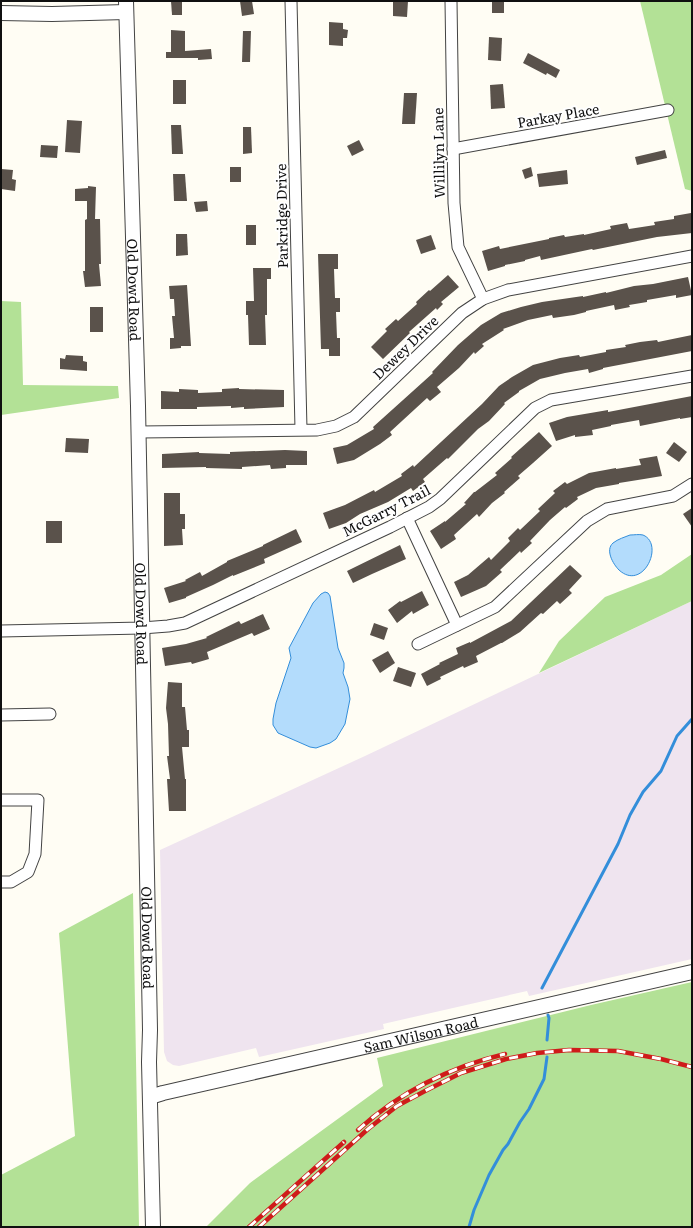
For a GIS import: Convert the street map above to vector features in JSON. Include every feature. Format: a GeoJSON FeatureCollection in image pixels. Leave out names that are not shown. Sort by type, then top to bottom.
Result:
{"type":"FeatureCollection","features":[{"type":"Feature","properties":{"kind":"street","name":"Parkridge Drive"},"geometry":{"type":"LineString","coordinates":[[291,1],[301,429]]}},
{"type":"Feature","properties":{"kind":"street","name":"Willilyn Lane"},"geometry":{"type":"LineString","coordinates":[[451,1],[454,203],[458,247],[483,299]]}},
{"type":"Feature","properties":{"kind":"street"},"geometry":{"type":"LineString","coordinates":[[1,13],[52,14],[126,7]]}},
{"type":"Feature","properties":{"kind":"street","name":"Old Dowd Road"},"geometry":{"type":"LineString","coordinates":[[126,7],[139,432],[153,1227]]}},
{"type":"Feature","properties":{"kind":"street","name":"Parkay Place"},"geometry":{"type":"LineString","coordinates":[[453,149],[668,110]]}},
{"type":"Feature","properties":{"kind":"street","name":"Dewey Drive"},"geometry":{"type":"LineString","coordinates":[[139,432],[317,430],[336,426],[354,417],[462,313],[483,299],[508,290],[692,256]]}},
{"type":"Feature","properties":{"kind":"street","name":"McGarry Trail"},"geometry":{"type":"LineString","coordinates":[[1,631],[142,628],[185,623],[430,507],[535,408],[551,400],[692,376]]}},
{"type":"Feature","properties":{"kind":"street"},"geometry":{"type":"LineString","coordinates":[[418,644],[494,607],[587,521],[608,509],[673,496],[692,484]]}},
{"type":"Feature","properties":{"kind":"street"},"geometry":{"type":"LineString","coordinates":[[407,518],[457,625]]}},
{"type":"Feature","properties":{"kind":"street"},"geometry":{"type":"LineString","coordinates":[[1,715],[50,714]]}},
{"type":"Feature","properties":{"kind":"street"},"geometry":{"type":"LineString","coordinates":[[1,800],[38,800],[35,854],[28,872],[11,882],[1,882]]}},
{"type":"Feature","properties":{"kind":"street","name":"Sam Wilson Road"},"geometry":{"type":"LineString","coordinates":[[150,1097],[170,1091],[692,972]]}},
{"type":"Feature","properties":{"kind":"shaded area"},"geometry":{"type":"Polygon","coordinates":[[[692,601],[692,959],[529,996],[527,991],[383,1024],[384,1029],[259,1057],[256,1048],[179,1066],[173,1065],[167,1061],[164,1052],[160,850],[365,756],[692,601]]]}},
{"type":"Feature","properties":{"kind":"green space"},"geometry":{"type":"Polygon","coordinates":[[[640,1],[692,1],[692,191],[685,189],[640,1]]]}},
{"type":"Feature","properties":{"kind":"green space"},"geometry":{"type":"Polygon","coordinates":[[[1,301],[21,302],[23,385],[118,386],[119,398],[1,415],[1,301]]]}},
{"type":"Feature","properties":{"kind":"green space"},"geometry":{"type":"Polygon","coordinates":[[[692,554],[692,601],[539,673],[559,641],[605,597],[661,575],[692,554]]]}},
{"type":"Feature","properties":{"kind":"green space"},"geometry":{"type":"Polygon","coordinates":[[[133,893],[139,1227],[1,1227],[1,1175],[75,1136],[59,933],[133,893]]]}},
{"type":"Feature","properties":{"kind":"green space"},"geometry":{"type":"Polygon","coordinates":[[[692,982],[692,1227],[206,1227],[250,1183],[383,1086],[377,1058],[591,1005],[692,982]]]}},
{"type":"Feature","properties":{"kind":"water"},"geometry":{"type":"Polygon","coordinates":[[[630,535],[643,535],[649,540],[652,547],[648,564],[643,571],[636,575],[628,575],[619,570],[612,561],[610,553],[613,543],[630,535]]]}},
{"type":"Feature","properties":{"kind":"water"},"geometry":{"type":"Polygon","coordinates":[[[325,592],[330,596],[338,648],[344,663],[343,673],[350,699],[345,724],[336,739],[316,748],[310,747],[278,733],[273,725],[273,719],[276,703],[291,658],[289,648],[313,603],[321,594],[325,592]]]}},
{"type":"Feature","properties":{"kind":"building"},"geometry":{"type":"Polygon","coordinates":[[[171,1],[182,1],[182,15],[172,15],[171,1]]]}},
{"type":"Feature","properties":{"kind":"building"},"geometry":{"type":"Polygon","coordinates":[[[240,1],[252,1],[254,14],[242,16],[240,1]]]}},
{"type":"Feature","properties":{"kind":"building"},"geometry":{"type":"Polygon","coordinates":[[[393,1],[408,1],[407,17],[393,16],[393,1]]]}},
{"type":"Feature","properties":{"kind":"building"},"geometry":{"type":"Polygon","coordinates":[[[492,1],[504,1],[504,13],[492,13],[492,1]]]}},
{"type":"Feature","properties":{"kind":"building"},"geometry":{"type":"Polygon","coordinates":[[[329,22],[343,23],[343,29],[348,30],[347,38],[343,38],[343,46],[329,45],[329,22]]]}},
{"type":"Feature","properties":{"kind":"building"},"geometry":{"type":"Polygon","coordinates":[[[171,30],[185,31],[185,51],[211,49],[212,59],[198,60],[198,58],[166,58],[166,52],[171,52],[171,30]]]}},
{"type":"Feature","properties":{"kind":"building"},"geometry":{"type":"Polygon","coordinates":[[[243,31],[251,31],[250,62],[242,62],[243,31]]]}},
{"type":"Feature","properties":{"kind":"building"},"geometry":{"type":"Polygon","coordinates":[[[489,37],[502,38],[501,61],[488,60],[489,37]]]}},
{"type":"Feature","properties":{"kind":"building"},"geometry":{"type":"Polygon","coordinates":[[[528,53],[560,70],[556,78],[547,73],[546,75],[523,63],[528,53]]]}},
{"type":"Feature","properties":{"kind":"building"},"geometry":{"type":"Polygon","coordinates":[[[173,80],[186,80],[186,104],[173,104],[173,80]]]}},
{"type":"Feature","properties":{"kind":"building"},"geometry":{"type":"Polygon","coordinates":[[[503,84],[505,108],[491,109],[490,85],[503,84]]]}},
{"type":"Feature","properties":{"kind":"building"},"geometry":{"type":"Polygon","coordinates":[[[404,93],[417,93],[415,124],[402,124],[404,93]]]}},
{"type":"Feature","properties":{"kind":"building"},"geometry":{"type":"Polygon","coordinates":[[[67,120],[82,121],[80,153],[65,152],[67,120]]]}},
{"type":"Feature","properties":{"kind":"building"},"geometry":{"type":"Polygon","coordinates":[[[171,125],[181,125],[183,154],[172,154],[171,125]]]}},
{"type":"Feature","properties":{"kind":"building"},"geometry":{"type":"Polygon","coordinates":[[[243,127],[251,127],[252,153],[243,154],[243,127]]]}},
{"type":"Feature","properties":{"kind":"building"},"geometry":{"type":"Polygon","coordinates":[[[359,140],[364,150],[352,156],[347,146],[359,140]]]}},
{"type":"Feature","properties":{"kind":"building"},"geometry":{"type":"Polygon","coordinates":[[[41,145],[58,146],[57,158],[40,157],[41,145]]]}},
{"type":"Feature","properties":{"kind":"building"},"geometry":{"type":"Polygon","coordinates":[[[665,150],[667,158],[637,165],[635,157],[665,150]]]}},
{"type":"Feature","properties":{"kind":"building"},"geometry":{"type":"Polygon","coordinates":[[[230,167],[241,167],[241,182],[230,182],[230,167]]]}},
{"type":"Feature","properties":{"kind":"building"},"geometry":{"type":"Polygon","coordinates":[[[531,167],[533,176],[525,179],[522,170],[531,167]]]}},
{"type":"Feature","properties":{"kind":"building"},"geometry":{"type":"Polygon","coordinates":[[[1,169],[13,170],[12,179],[16,180],[15,191],[1,189],[1,169]]]}},
{"type":"Feature","properties":{"kind":"building"},"geometry":{"type":"Polygon","coordinates":[[[567,170],[568,184],[539,187],[537,174],[567,170]]]}},
{"type":"Feature","properties":{"kind":"building"},"geometry":{"type":"Polygon","coordinates":[[[173,174],[185,174],[187,201],[174,201],[173,174]]]}},
{"type":"Feature","properties":{"kind":"building"},"geometry":{"type":"Polygon","coordinates":[[[88,186],[96,187],[95,219],[100,219],[101,264],[99,264],[101,286],[85,287],[83,271],[85,271],[85,220],[87,219],[87,201],[75,201],[75,189],[88,188],[88,186]]]}},
{"type":"Feature","properties":{"kind":"building"},"geometry":{"type":"Polygon","coordinates":[[[207,201],[208,211],[196,212],[194,202],[207,201]]]}},
{"type":"Feature","properties":{"kind":"building"},"geometry":{"type":"Polygon","coordinates":[[[691,213],[692,233],[657,237],[541,260],[540,256],[488,271],[482,251],[499,246],[500,249],[564,235],[565,237],[584,235],[611,229],[610,226],[627,223],[629,229],[655,225],[654,222],[674,219],[674,216],[691,213]]]}},
{"type":"Feature","properties":{"kind":"building"},"geometry":{"type":"Polygon","coordinates":[[[246,225],[256,225],[256,245],[246,245],[246,225]]]}},
{"type":"Feature","properties":{"kind":"building"},"geometry":{"type":"Polygon","coordinates":[[[176,234],[187,234],[188,255],[176,256],[176,234]]]}},
{"type":"Feature","properties":{"kind":"building"},"geometry":{"type":"Polygon","coordinates":[[[431,235],[436,249],[421,254],[416,240],[431,235]]]}},
{"type":"Feature","properties":{"kind":"building"},"geometry":{"type":"Polygon","coordinates":[[[318,254],[338,254],[338,269],[334,269],[335,298],[340,298],[340,312],[336,312],[337,338],[340,338],[340,356],[329,356],[329,349],[321,349],[318,254]]]}},
{"type":"Feature","properties":{"kind":"building"},"geometry":{"type":"Polygon","coordinates":[[[253,268],[271,268],[271,279],[267,279],[267,315],[265,315],[266,345],[249,345],[246,301],[254,301],[253,268]]]}},
{"type":"Feature","properties":{"kind":"building"},"geometry":{"type":"Polygon","coordinates":[[[448,275],[459,287],[441,302],[443,304],[437,310],[436,308],[409,332],[410,333],[383,359],[371,347],[387,331],[385,329],[396,319],[398,321],[417,304],[416,302],[429,290],[430,291],[448,275]]]}},
{"type":"Feature","properties":{"kind":"building"},"geometry":{"type":"Polygon","coordinates":[[[688,277],[692,295],[676,298],[676,295],[647,300],[647,302],[629,305],[630,307],[615,310],[614,305],[574,315],[553,318],[552,315],[528,320],[503,329],[504,330],[482,344],[484,346],[475,354],[474,352],[459,368],[437,387],[441,392],[430,401],[427,398],[390,432],[392,435],[354,460],[337,464],[333,448],[347,445],[374,429],[373,427],[433,373],[432,372],[458,345],[481,325],[501,313],[542,302],[583,297],[634,286],[688,277]]]}},
{"type":"Feature","properties":{"kind":"building"},"geometry":{"type":"Polygon","coordinates":[[[187,285],[191,346],[181,346],[181,348],[170,349],[170,338],[174,338],[172,316],[175,316],[174,299],[170,299],[169,286],[187,285]]]}},
{"type":"Feature","properties":{"kind":"building"},"geometry":{"type":"Polygon","coordinates":[[[90,307],[103,307],[103,332],[90,332],[90,307]]]}},
{"type":"Feature","properties":{"kind":"building"},"geometry":{"type":"Polygon","coordinates":[[[692,335],[692,351],[603,368],[589,373],[588,369],[540,379],[519,391],[504,403],[505,404],[489,421],[478,429],[448,459],[447,458],[423,479],[425,482],[413,491],[411,488],[388,502],[360,514],[346,523],[329,529],[323,513],[345,505],[374,490],[375,492],[402,476],[401,474],[413,465],[414,467],[482,404],[499,386],[533,365],[560,358],[579,355],[580,357],[606,352],[606,350],[626,347],[625,345],[640,342],[657,340],[658,342],[692,335]]]}},
{"type":"Feature","properties":{"kind":"building"},"geometry":{"type":"Polygon","coordinates":[[[66,355],[83,356],[83,361],[87,362],[87,371],[60,369],[60,358],[65,359],[66,355]]]}},
{"type":"Feature","properties":{"kind":"building"},"geometry":{"type":"Polygon","coordinates":[[[239,388],[284,390],[284,407],[244,409],[244,407],[231,408],[231,406],[197,407],[197,409],[161,409],[161,391],[179,392],[179,389],[198,390],[198,393],[222,392],[222,389],[239,388]]]}},
{"type":"Feature","properties":{"kind":"building"},"geometry":{"type":"Polygon","coordinates":[[[692,396],[692,417],[640,426],[639,420],[592,430],[593,435],[575,437],[575,435],[556,441],[549,423],[567,417],[608,410],[608,412],[692,396]]]}},
{"type":"Feature","properties":{"kind":"building"},"geometry":{"type":"Polygon","coordinates":[[[539,432],[552,446],[518,476],[520,478],[479,517],[477,514],[454,535],[456,539],[441,549],[430,531],[445,522],[466,504],[464,503],[474,492],[497,475],[495,473],[539,432]]]}},
{"type":"Feature","properties":{"kind":"building"},"geometry":{"type":"Polygon","coordinates":[[[66,438],[89,439],[88,453],[65,452],[66,438]]]}},
{"type":"Feature","properties":{"kind":"building"},"geometry":{"type":"Polygon","coordinates":[[[674,442],[687,452],[679,462],[666,453],[674,442]]]}},
{"type":"Feature","properties":{"kind":"building"},"geometry":{"type":"Polygon","coordinates":[[[285,450],[307,451],[307,465],[286,465],[286,468],[271,469],[270,465],[242,467],[242,469],[206,467],[162,468],[162,454],[199,452],[230,454],[230,452],[285,450]]]}},
{"type":"Feature","properties":{"kind":"building"},"geometry":{"type":"Polygon","coordinates":[[[657,456],[662,476],[596,488],[577,497],[578,499],[566,508],[565,507],[550,520],[530,541],[532,543],[521,553],[520,551],[500,570],[502,572],[486,586],[461,597],[454,582],[468,575],[489,557],[491,560],[510,541],[508,538],[518,528],[520,530],[540,511],[538,509],[555,493],[553,491],[565,482],[567,484],[589,473],[641,465],[639,459],[657,456]]]}},
{"type":"Feature","properties":{"kind":"building"},"geometry":{"type":"Polygon","coordinates":[[[164,493],[180,493],[180,514],[185,514],[185,529],[182,529],[183,545],[164,546],[164,493]]]}},
{"type":"Feature","properties":{"kind":"building"},"geometry":{"type":"Polygon","coordinates":[[[692,508],[692,527],[683,514],[692,508]]]}},
{"type":"Feature","properties":{"kind":"building"},"geometry":{"type":"Polygon","coordinates":[[[46,521],[62,521],[62,543],[46,543],[46,521]]]}},
{"type":"Feature","properties":{"kind":"building"},"geometry":{"type":"Polygon","coordinates":[[[296,529],[302,542],[264,559],[265,563],[233,575],[186,598],[169,603],[164,588],[186,581],[185,580],[200,572],[202,576],[227,561],[263,546],[296,529]]]}},
{"type":"Feature","properties":{"kind":"building"},"geometry":{"type":"Polygon","coordinates":[[[400,545],[406,559],[353,583],[347,571],[400,545]]]}},
{"type":"Feature","properties":{"kind":"building"},"geometry":{"type":"Polygon","coordinates":[[[570,565],[582,576],[569,590],[572,593],[560,604],[557,601],[520,632],[476,656],[478,662],[464,668],[463,666],[440,677],[441,679],[427,686],[421,674],[458,654],[456,648],[470,643],[511,621],[570,565]]]}},
{"type":"Feature","properties":{"kind":"building"},"geometry":{"type":"Polygon","coordinates":[[[422,591],[429,605],[413,614],[412,611],[397,623],[388,610],[400,601],[401,602],[422,591]]]}},
{"type":"Feature","properties":{"kind":"building"},"geometry":{"type":"Polygon","coordinates":[[[263,614],[270,629],[254,636],[252,633],[207,652],[209,659],[192,664],[191,662],[165,666],[162,648],[186,644],[207,638],[206,637],[239,621],[241,624],[263,614]]]}},
{"type":"Feature","properties":{"kind":"building"},"geometry":{"type":"Polygon","coordinates":[[[374,623],[388,628],[384,640],[370,635],[374,623]]]}},
{"type":"Feature","properties":{"kind":"building"},"geometry":{"type":"Polygon","coordinates":[[[388,651],[395,663],[380,673],[372,660],[388,651]]]}},
{"type":"Feature","properties":{"kind":"building"},"geometry":{"type":"Polygon","coordinates":[[[398,667],[416,673],[411,687],[393,681],[398,667]]]}},
{"type":"Feature","properties":{"kind":"building"},"geometry":{"type":"Polygon","coordinates":[[[168,682],[182,683],[182,707],[185,707],[187,730],[189,730],[189,747],[182,747],[186,779],[186,811],[169,811],[167,779],[170,779],[167,756],[169,756],[166,708],[168,682]]]}},
{"type":"Feature","properties":{"kind":"waterway"},"geometry":{"type":"LineString","coordinates":[[542,988],[618,844],[630,815],[643,792],[661,771],[677,736],[692,719]]}},
{"type":"Feature","properties":{"kind":"waterway"},"geometry":{"type":"LineString","coordinates":[[547,1040],[548,1015]]}},
{"type":"Feature","properties":{"kind":"waterway"},"geometry":{"type":"LineString","coordinates":[[469,1227],[474,1210],[489,1175],[529,1109],[544,1079],[547,1057]]}},
{"type":"Feature","properties":{"kind":"railway"},"geometry":{"type":"LineString","coordinates":[[259,1227],[368,1129],[397,1106],[461,1073],[506,1059],[537,1053],[569,1050],[618,1051],[661,1059],[692,1067]]}},
{"type":"Feature","properties":{"kind":"railway"},"geometry":{"type":"LineString","coordinates":[[358,1130],[391,1104],[427,1083],[465,1066],[505,1054]]}},
{"type":"Feature","properties":{"kind":"railway"},"geometry":{"type":"LineString","coordinates":[[249,1227],[344,1142]]}}]}
